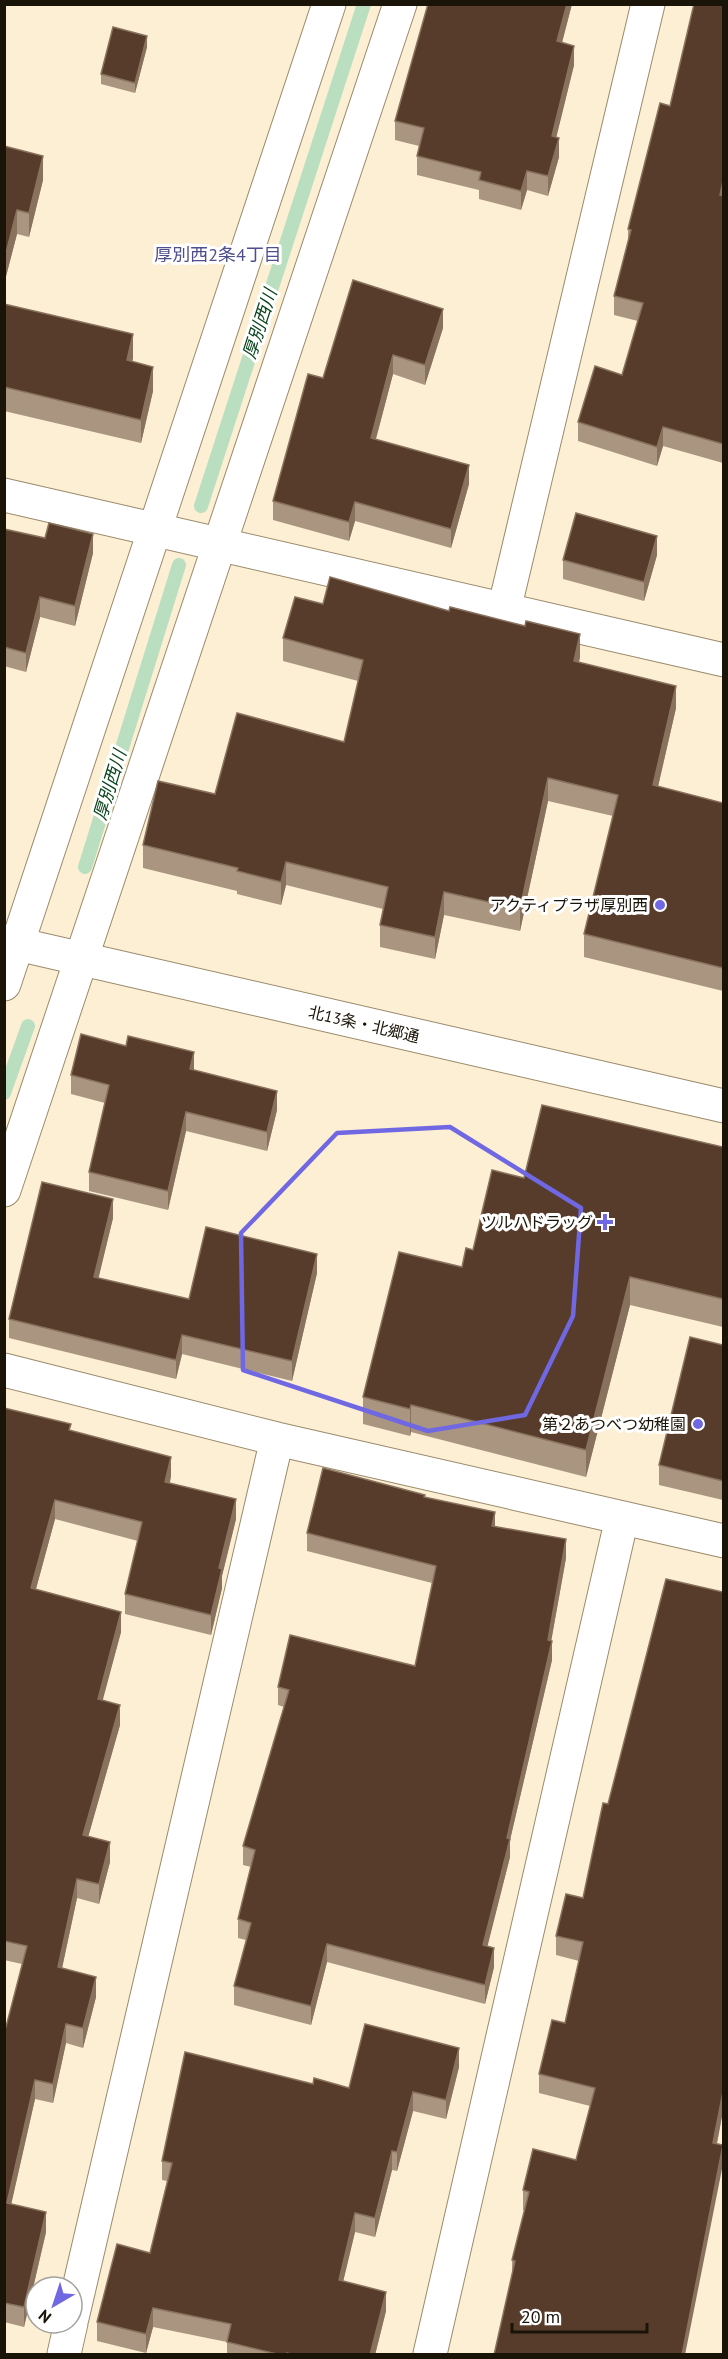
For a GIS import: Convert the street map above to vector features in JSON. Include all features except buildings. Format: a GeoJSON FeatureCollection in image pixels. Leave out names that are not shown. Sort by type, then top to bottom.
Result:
{"type":"FeatureCollection","features":[{"type":"Feature","properties":{"kind":"street"},"geometry":{"type":"LineString","coordinates":[[4,984],[11,942],[156,530],[330,4]]}},
{"type":"Feature","properties":{"kind":"street"},"geometry":{"type":"LineString","coordinates":[[4,1190],[400,4]]}},
{"type":"Feature","properties":{"kind":"street"},"geometry":{"type":"LineString","coordinates":[[504,610],[648,4]]}},
{"type":"Feature","properties":{"kind":"street"},"geometry":{"type":"LineString","coordinates":[[4,495],[723,660]]}},
{"type":"Feature","properties":{"kind":"street","name":"北13条・北郷通"},"geometry":{"type":"LineString","coordinates":[[11,942],[723,1106]]}},
{"type":"Feature","properties":{"kind":"street"},"geometry":{"type":"LineString","coordinates":[[4,1370],[277,1439],[723,1541]]}},
{"type":"Feature","properties":{"kind":"street"},"geometry":{"type":"LineString","coordinates":[[82,2275],[277,1439]]}},
{"type":"Feature","properties":{"kind":"street"},"geometry":{"type":"LineString","coordinates":[[430,2355],[622,1518]]}},
{"type":"Feature","properties":{"kind":"street"},"geometry":{"type":"LineString","coordinates":[[64,2355],[68,2335]]}},
{"type":"Feature","properties":{"kind":"highlighted area"},"geometry":{"type":"Polygon","coordinates":[[[450,1127],[581,1208],[573,1316],[525,1415],[428,1431],[243,1370],[241,1233],[337,1133],[450,1127]]]}},
{"type":"Feature","properties":{"kind":"waterway","name":"厚別西川"},"geometry":{"type":"LineString","coordinates":[[201,506],[364,4]]}},
{"type":"Feature","properties":{"kind":"waterway","name":"厚別西川"},"geometry":{"type":"LineString","coordinates":[[85,867],[179,565]]}},
{"type":"Feature","properties":{"kind":"waterway","name":"厚別西川"},"geometry":{"type":"LineString","coordinates":[[4,1093],[28,1026]]}},
{"type":"Feature","properties":{"kind":"place","name":"アクティプラザ厚別西"},"geometry":{"type":"Point","coordinates":[660,905]}},
{"type":"Feature","properties":{"kind":"place","name":"ツルハドラッグ"},"geometry":{"type":"Point","coordinates":[605,1222]}},
{"type":"Feature","properties":{"kind":"place","name":"第２あつべつ幼稚園"},"geometry":{"type":"Point","coordinates":[698,1424]}},
{"type":"Feature","properties":{"kind":"district","name":"厚別西2条4丁目"},"geometry":{"type":"Point","coordinates":[218,255]}}]}
